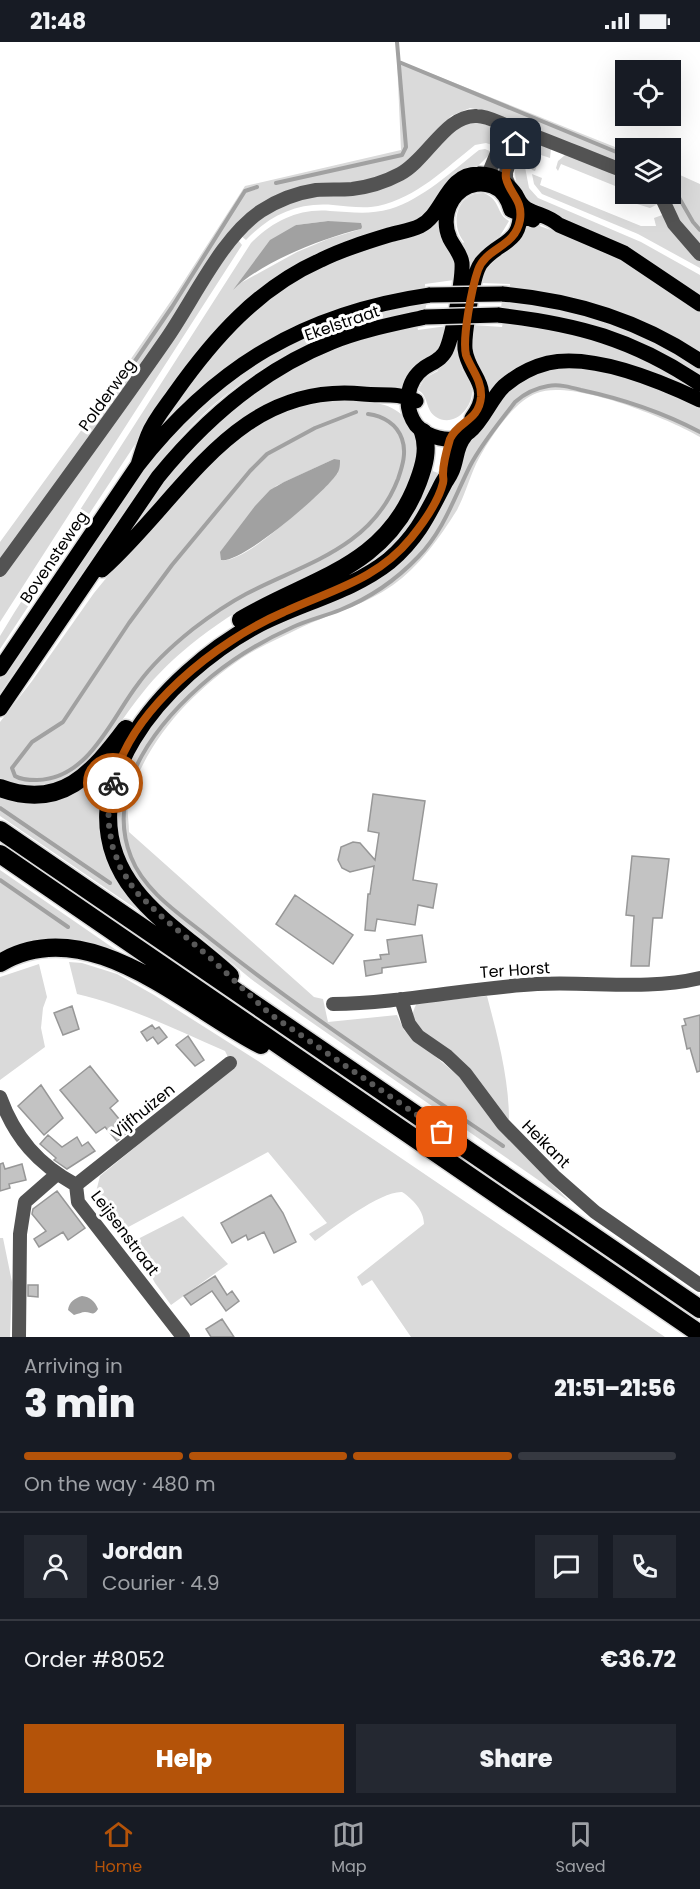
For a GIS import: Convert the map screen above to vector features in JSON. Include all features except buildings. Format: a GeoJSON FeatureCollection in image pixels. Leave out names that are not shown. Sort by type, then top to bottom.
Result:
{"type":"FeatureCollection","features":[{"type":"Feature","properties":{"kind":"highway"},"geometry":{"type":"LineString","coordinates":[[0,788],[24,794],[42,794],[63,789],[79,781],[104,759],[163,683],[181,664],[213,638],[257,610],[342,570],[370,550],[394,525],[411,499],[426,453],[423,432]]}},
{"type":"Feature","properties":{"kind":"highway"},"geometry":{"type":"LineString","coordinates":[[270,1014],[135,891],[120,867],[112,845],[108,819],[118,764],[133,738],[164,697],[192,670],[220,648],[274,616],[363,578],[390,560],[410,540],[425,519],[444,482],[443,473],[458,434]]}},
{"type":"Feature","properties":{"kind":"highway"},"geometry":{"type":"LineString","coordinates":[[0,830],[700,1310]]}},
{"type":"Feature","properties":{"kind":"highway"},"geometry":{"type":"LineString","coordinates":[[0,854],[700,1334]]}},
{"type":"Feature","properties":{"kind":"highway"},"geometry":{"type":"LineString","coordinates":[[0,963],[21,954],[54,947],[75,948],[99,954],[161,985],[240,1034],[322,1075]]}},
{"type":"Feature","properties":{"kind":"main road"},"geometry":{"type":"LineString","coordinates":[[138,465],[149,433],[174,394],[205,351],[250,305],[283,280],[319,260],[353,246],[421,225],[434,215],[449,190],[463,178],[479,174],[507,199],[511,210],[525,208],[552,218],[559,225],[624,254],[700,304]]}},
{"type":"Feature","properties":{"kind":"main road"},"geometry":{"type":"LineString","coordinates":[[458,434],[477,410],[481,397],[480,384],[465,350],[470,303],[478,268],[487,257],[512,238],[516,232],[520,209],[510,188],[499,179],[483,179],[456,196],[447,213],[448,234],[461,258],[462,265],[450,340],[442,357],[417,374],[411,384],[408,404],[412,419],[423,432],[437,438],[458,434],[478,426],[502,388],[520,375],[547,363],[562,361],[588,363],[622,370],[670,385],[700,400]]}},
{"type":"Feature","properties":{"kind":"main road","name":"Ekelstraat"},"geometry":{"type":"LineString","coordinates":[[138,465],[187,408],[232,371],[279,342],[337,316],[365,307],[430,295],[529,296],[606,315],[657,335],[700,361]]}},
{"type":"Feature","properties":{"kind":"main road","name":"Ekelstraat"},"geometry":{"type":"LineString","coordinates":[[85,586],[158,477],[181,449],[225,407],[285,364],[321,347],[366,331],[426,317],[498,315],[546,320],[609,337],[660,359],[700,384]]}},
{"type":"Feature","properties":{"kind":"main road"},"geometry":{"type":"LineString","coordinates":[[0,709],[85,586],[124,551],[197,467],[232,433],[252,420],[281,404],[309,396],[329,393],[376,395],[387,393],[408,404],[416,401],[422,416],[430,425],[458,434]]}},
{"type":"Feature","properties":{"kind":"main road","name":"Bovensteweg"},"geometry":{"type":"LineString","coordinates":[[0,669],[138,465]]}},
{"type":"Feature","properties":{"kind":"street","name":"Polderweg"},"geometry":{"type":"LineString","coordinates":[[0,570],[145,370],[234,235],[262,211],[295,195],[318,190],[352,189],[382,182],[402,173],[430,148],[450,124],[476,116],[522,131],[615,168]]}},
{"type":"Feature","properties":{"kind":"street"},"geometry":{"type":"LineString","coordinates":[[483,179],[508,126]]}},
{"type":"Feature","properties":{"kind":"street"},"geometry":{"type":"LineString","coordinates":[[510,188],[506,171],[522,131]]}},
{"type":"Feature","properties":{"kind":"street"},"geometry":{"type":"LineString","coordinates":[[665,204],[674,224],[700,254]]}},
{"type":"Feature","properties":{"kind":"street","name":"Ter Horst"},"geometry":{"type":"LineString","coordinates":[[333,1004],[366,1004],[537,984],[625,986],[680,983],[700,978]]}},
{"type":"Feature","properties":{"kind":"street","name":"Heikant"},"geometry":{"type":"LineString","coordinates":[[401,999],[409,1024],[418,1036],[447,1056],[465,1073],[503,1124],[554,1176],[595,1212],[700,1285]]}},
{"type":"Feature","properties":{"kind":"street","name":"Vijfhuizen"},"geometry":{"type":"LineString","coordinates":[[76,1185],[230,1063]]}},
{"type":"Feature","properties":{"kind":"street","name":"Leijsenstraat"},"geometry":{"type":"LineString","coordinates":[[0,1097],[8,1118],[24,1144],[57,1174],[76,1185],[78,1202],[183,1337]]}},
{"type":"Feature","properties":{"kind":"street"},"geometry":{"type":"LineString","coordinates":[[19,1337],[20,1234],[25,1202],[57,1174]]}},
{"type":"Feature","properties":{"kind":"shaded area"},"geometry":{"type":"Polygon","coordinates":[[[397,60],[615,147],[615,164],[485,111],[470,108],[451,116],[417,157],[385,177],[262,206],[181,312],[0,564],[0,542],[88,421],[175,295],[245,186],[401,150],[397,60]]]}},
{"type":"Feature","properties":{"kind":"shaded area"},"geometry":{"type":"Polygon","coordinates":[[[473,122],[492,127],[496,138],[495,146],[486,143],[475,145],[430,181],[405,196],[372,207],[320,205],[296,208],[275,217],[246,240],[241,236],[258,217],[296,198],[366,190],[460,126],[473,122]]]}},
{"type":"Feature","properties":{"kind":"shaded area"},"geometry":{"type":"Polygon","coordinates":[[[536,143],[551,149],[550,158],[541,155],[535,171],[532,170],[528,161],[517,155],[523,147],[536,143]]]}},
{"type":"Feature","properties":{"kind":"shaded area"},"geometry":{"type":"Polygon","coordinates":[[[485,149],[492,152],[478,166],[447,183],[418,221],[286,275],[171,390],[0,649],[0,636],[14,613],[251,243],[277,222],[297,214],[319,211],[360,213],[390,209],[414,199],[437,184],[479,150],[485,149]],[[328,221],[296,225],[237,285],[297,252],[361,229],[328,221]]]}},
{"type":"Feature","properties":{"kind":"shaded area"},"geometry":{"type":"Polygon","coordinates":[[[565,155],[570,155],[615,173],[615,186],[561,164],[558,171],[556,168],[558,161],[565,155]]]}},
{"type":"Feature","properties":{"kind":"shaded area"},"geometry":{"type":"Polygon","coordinates":[[[515,161],[525,167],[529,188],[538,198],[641,242],[700,275],[700,299],[645,257],[529,204],[517,184],[515,161]]]}},
{"type":"Feature","properties":{"kind":"shaded area"},"geometry":{"type":"Polygon","coordinates":[[[532,174],[542,178],[540,185],[641,226],[656,226],[654,218],[665,214],[700,260],[700,268],[638,234],[542,194],[534,184],[532,174]]]}},
{"type":"Feature","properties":{"kind":"shaded area"},"geometry":{"type":"Polygon","coordinates":[[[681,175],[700,184],[700,248],[687,233],[671,204],[681,204],[681,175]]]}},
{"type":"Feature","properties":{"kind":"shaded area"},"geometry":{"type":"Polygon","coordinates":[[[484,193],[493,199],[502,215],[509,221],[500,236],[491,242],[492,245],[477,255],[473,269],[468,269],[461,245],[464,242],[457,226],[458,210],[467,198],[484,193]]]}},
{"type":"Feature","properties":{"kind":"shaded area"},"geometry":{"type":"Polygon","coordinates":[[[637,204],[658,204],[650,208],[637,204]]]}},
{"type":"Feature","properties":{"kind":"shaded area"},"geometry":{"type":"Polygon","coordinates":[[[440,214],[456,266],[454,280],[425,284],[425,288],[347,306],[275,337],[209,381],[152,437],[202,359],[286,283],[440,214]]]}},
{"type":"Feature","properties":{"kind":"shaded area"},"geometry":{"type":"Polygon","coordinates":[[[328,221],[361,223],[362,227],[293,252],[259,270],[233,290],[270,240],[296,225],[328,221]]]}},
{"type":"Feature","properties":{"kind":"shaded area"},"geometry":{"type":"Polygon","coordinates":[[[525,221],[560,233],[631,265],[700,308],[700,352],[656,328],[608,309],[560,296],[510,287],[510,284],[482,283],[485,270],[525,221]]]}},
{"type":"Feature","properties":{"kind":"shaded area"},"geometry":{"type":"Polygon","coordinates":[[[238,240],[242,245],[0,622],[0,576],[238,240]]]}},
{"type":"Feature","properties":{"kind":"shaded area"},"geometry":{"type":"Polygon","coordinates":[[[502,300],[554,309],[605,322],[653,342],[677,355],[700,369],[700,375],[629,338],[580,322],[501,308],[502,300]]]}},
{"type":"Feature","properties":{"kind":"shaded area"},"geometry":{"type":"Polygon","coordinates":[[[427,302],[425,310],[354,327],[288,354],[256,373],[200,417],[145,481],[0,693],[0,679],[124,497],[172,435],[208,398],[248,368],[294,342],[372,313],[427,302]]]}},
{"type":"Feature","properties":{"kind":"shaded area"},"geometry":{"type":"Polygon","coordinates":[[[503,322],[555,331],[606,345],[654,365],[700,392],[561,358],[486,402],[472,352],[473,325],[502,327],[503,322]]]}},
{"type":"Feature","properties":{"kind":"shaded area"},"geometry":{"type":"Polygon","coordinates":[[[417,325],[418,330],[447,326],[441,346],[403,392],[348,385],[331,386],[298,392],[263,407],[119,551],[142,509],[159,485],[215,422],[287,370],[354,341],[417,325]]]}},
{"type":"Feature","properties":{"kind":"shaded area"},"geometry":{"type":"Polygon","coordinates":[[[455,342],[459,342],[465,367],[462,370],[471,386],[471,398],[469,405],[460,415],[449,420],[442,420],[430,411],[424,396],[418,390],[425,378],[438,371],[437,368],[455,342]]]}},
{"type":"Feature","properties":{"kind":"shaded area"},"geometry":{"type":"Polygon","coordinates":[[[550,367],[611,370],[700,404],[700,437],[643,411],[595,396],[573,391],[553,390],[528,397],[510,413],[494,434],[476,464],[457,510],[421,560],[382,592],[302,627],[256,650],[226,669],[182,709],[157,741],[131,788],[127,804],[129,832],[314,997],[323,999],[328,1022],[397,1015],[404,1030],[462,1079],[502,1133],[570,1202],[291,1008],[171,916],[148,895],[136,880],[121,851],[117,815],[119,793],[134,751],[161,714],[190,683],[234,648],[422,536],[443,503],[459,454],[509,389],[550,367]]]}},
{"type":"Feature","properties":{"kind":"shaded area"},"geometry":{"type":"Polygon","coordinates":[[[347,400],[372,402],[388,406],[408,422],[413,429],[420,451],[419,460],[402,497],[387,518],[356,549],[322,569],[251,604],[191,644],[144,691],[101,747],[85,764],[67,777],[48,785],[25,786],[0,779],[0,722],[94,593],[197,472],[265,419],[305,404],[347,400]],[[334,459],[276,486],[221,560],[232,559],[261,542],[338,473],[334,459]]]}},
{"type":"Feature","properties":{"kind":"shaded area"},"geometry":{"type":"Polygon","coordinates":[[[334,459],[340,460],[337,474],[317,496],[246,551],[232,558],[221,560],[220,552],[270,490],[334,459]]]}},
{"type":"Feature","properties":{"kind":"shaded area"},"geometry":{"type":"Polygon","coordinates":[[[427,469],[438,473],[428,497],[415,520],[380,558],[347,580],[256,621],[210,650],[155,701],[133,731],[116,764],[106,798],[105,833],[115,868],[120,877],[137,899],[165,926],[164,928],[0,816],[0,793],[30,798],[50,797],[70,791],[88,780],[111,757],[160,691],[205,649],[245,621],[343,572],[364,559],[383,543],[400,523],[427,469]]]}},
{"type":"Feature","properties":{"kind":"shaded area"},"geometry":{"type":"Polygon","coordinates":[[[0,870],[132,961],[98,947],[67,940],[35,942],[0,955],[0,870]]]}},
{"type":"Feature","properties":{"kind":"shaded area"},"geometry":{"type":"Polygon","coordinates":[[[69,962],[82,963],[117,974],[154,995],[258,1061],[665,1337],[411,1337],[372,1280],[362,1286],[357,1277],[424,1224],[424,1219],[417,1206],[402,1192],[393,1193],[370,1203],[315,1241],[309,1234],[327,1223],[268,1152],[119,1232],[95,1196],[100,1176],[237,1064],[228,1057],[225,1051],[171,1027],[115,1005],[77,994],[69,962]]]}},
{"type":"Feature","properties":{"kind":"shaded area"},"geometry":{"type":"Polygon","coordinates":[[[39,964],[47,997],[43,1008],[41,1028],[45,1047],[0,1080],[0,977],[39,964]]]}},
{"type":"Feature","properties":{"kind":"shaded area"},"geometry":{"type":"Polygon","coordinates":[[[487,996],[505,1077],[509,1126],[415,1027],[413,1021],[413,1012],[417,1003],[487,996]]]}},
{"type":"Feature","properties":{"kind":"shaded area"},"geometry":{"type":"Polygon","coordinates":[[[183,1216],[228,1264],[171,1305],[145,1264],[128,1244],[183,1216]]]}},
{"type":"Feature","properties":{"kind":"shaded area"},"geometry":{"type":"Polygon","coordinates":[[[0,1238],[3,1238],[12,1282],[10,1337],[0,1337],[0,1238]]]}},
{"type":"Feature","properties":{"kind":"shaded area"},"geometry":{"type":"Polygon","coordinates":[[[82,1296],[90,1298],[95,1304],[98,1309],[95,1313],[84,1312],[74,1315],[68,1310],[73,1301],[82,1296]]]}},
{"type":"Feature","properties":{"kind":"waterway"},"geometry":{"type":"LineString","coordinates":[[276,183],[402,155],[406,147],[397,42]]}},
{"type":"Feature","properties":{"kind":"waterway"},"geometry":{"type":"LineString","coordinates":[[399,62],[615,151]]}},
{"type":"Feature","properties":{"kind":"waterway"},"geometry":{"type":"LineString","coordinates":[[135,361],[245,191],[257,187]]}},
{"type":"Feature","properties":{"kind":"waterway"},"geometry":{"type":"LineString","coordinates":[[681,201],[700,230]]}},
{"type":"Feature","properties":{"kind":"waterway"},"geometry":{"type":"LineString","coordinates":[[503,1146],[283,994],[177,913],[155,893],[137,870],[124,831],[125,805],[131,780],[142,756],[174,712],[221,669],[282,632],[362,600],[392,581],[410,565],[427,547],[442,525],[470,466],[486,441],[515,402],[526,394],[548,386],[569,387],[642,407],[700,432]]}},
{"type":"Feature","properties":{"kind":"waterway"},"geometry":{"type":"LineString","coordinates":[[356,412],[315,428],[267,454],[250,471],[172,565],[129,623],[63,722],[32,742],[12,768],[15,776],[37,780],[55,777],[71,770],[97,745],[150,669],[186,635],[239,598],[334,551],[354,538],[371,522],[386,503],[398,479],[404,449],[400,434],[393,425],[384,419],[368,414]]}},
{"type":"Feature","properties":{"kind":"waterway"},"geometry":{"type":"LineString","coordinates":[[0,808],[110,883]]}},
{"type":"Feature","properties":{"kind":"waterway"},"geometry":{"type":"LineString","coordinates":[[0,880],[68,927]]}},
{"type":"Feature","properties":{"kind":"way so far"},"geometry":{"type":"LineString","coordinates":[[113,783],[108,819],[112,845],[120,867],[135,891],[270,1014],[442,1132]]}},
{"type":"Feature","properties":{"kind":"route"},"geometry":{"type":"LineString","coordinates":[[113,783],[118,764],[142,724],[164,697],[192,670],[231,640],[255,626],[363,578],[390,560],[410,540],[429,514],[444,482],[443,473],[451,438],[472,418],[480,404],[480,384],[465,350],[466,330],[478,268],[491,253],[512,238],[519,223],[520,202],[506,178],[506,171],[516,144]]}}]}
